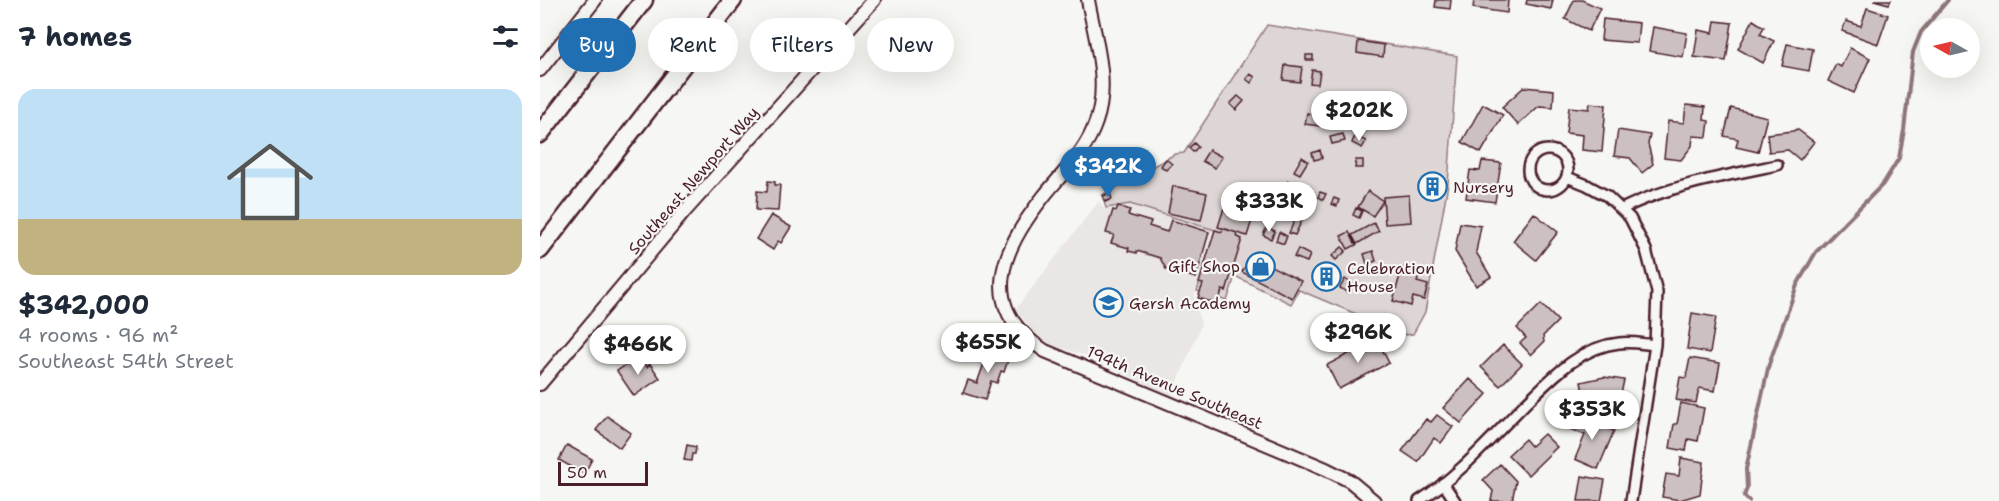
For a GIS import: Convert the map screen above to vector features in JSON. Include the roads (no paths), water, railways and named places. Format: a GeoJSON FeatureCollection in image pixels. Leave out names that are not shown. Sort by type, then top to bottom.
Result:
{"type":"FeatureCollection","features":[{"type":"Feature","properties":{"kind":"highway"},"geometry":{"type":"LineString","coordinates":[[540,134],[644,0]]}},
{"type":"Feature","properties":{"kind":"highway"},"geometry":{"type":"LineString","coordinates":[[540,250],[733,0]]}},
{"type":"Feature","properties":{"kind":"street"},"geometry":{"type":"LineString","coordinates":[[540,70],[595,0]]}},
{"type":"Feature","properties":{"kind":"street","name":"Southeast Newport Way"},"geometry":{"type":"LineString","coordinates":[[540,384],[685,211],[874,0]]}},
{"type":"Feature","properties":{"kind":"street","name":"194th Avenue Southeast"},"geometry":{"type":"LineString","coordinates":[[1088,0],[1102,79],[1101,105],[1084,148],[1044,196],[1012,246],[1002,273],[1001,290],[1009,317],[1025,337],[1045,351],[1326,469],[1350,481],[1374,501]]}},
{"type":"Feature","properties":{"kind":"street"},"geometry":{"type":"LineString","coordinates":[[1556,152],[1565,159],[1567,177],[1559,187],[1541,189],[1532,180],[1530,163],[1538,153],[1556,152]]}},
{"type":"Feature","properties":{"kind":"street"},"geometry":{"type":"LineString","coordinates":[[1622,209],[1643,198],[1777,165]]}},
{"type":"Feature","properties":{"kind":"street"},"geometry":{"type":"LineString","coordinates":[[1567,177],[1607,196],[1622,209],[1637,230],[1652,270],[1657,301],[1655,345],[1632,501]]}},
{"type":"Feature","properties":{"kind":"street"},"geometry":{"type":"LineString","coordinates":[[1419,501],[1443,483],[1569,363],[1600,347],[1617,343],[1655,345]]}},
{"type":"Feature","properties":{"kind":"street"},"geometry":{"type":"LineString","coordinates":[[1443,483],[1455,501]]}},
{"type":"Feature","properties":{"kind":"waterway"},"geometry":{"type":"LineString","coordinates":[[1749,501],[1744,496],[1747,488],[1746,469],[1769,364],[1797,285],[1816,252],[1883,184],[1899,158],[1913,52],[1921,32],[1948,0]]}},
{"type":"Feature","properties":{"kind":"place","name":"Nursery"},"geometry":{"type":"Point","coordinates":[1432,187]}},
{"type":"Feature","properties":{"kind":"place","name":"Gift Shop"},"geometry":{"type":"Point","coordinates":[1261,266]}},
{"type":"Feature","properties":{"kind":"place","name":"Celebration House"},"geometry":{"type":"Point","coordinates":[1326,277]}},
{"type":"Feature","properties":{"kind":"place","name":"Gersh Academy"},"geometry":{"type":"Point","coordinates":[1108,303]}}]}
